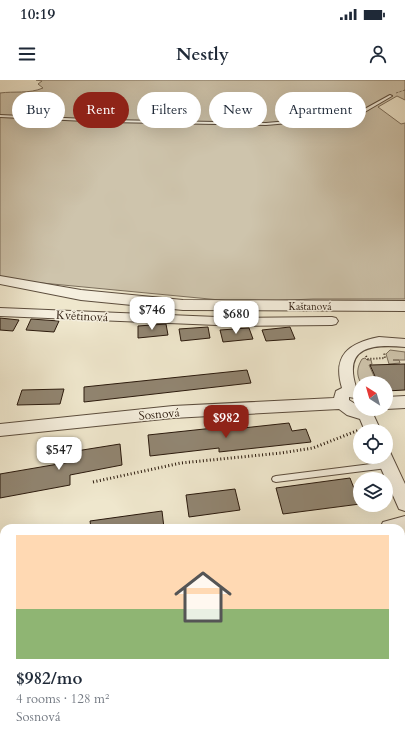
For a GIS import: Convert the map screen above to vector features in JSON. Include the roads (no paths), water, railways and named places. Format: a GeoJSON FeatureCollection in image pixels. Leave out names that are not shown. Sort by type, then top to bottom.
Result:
{"type":"FeatureCollection","features":[{"type":"Feature","properties":{"kind":"street","name":"Kaštanová"},"geometry":{"type":"LineString","coordinates":[[0,280],[81,295],[183,304],[405,306]]}},
{"type":"Feature","properties":{"kind":"street","name":"Květinová"},"geometry":{"type":"LineString","coordinates":[[0,312],[241,322],[332,322]]}},
{"type":"Feature","properties":{"kind":"street"},"geometry":{"type":"LineString","coordinates":[[353,406],[344,370],[347,359],[352,353],[360,346],[376,342],[391,341],[405,344]]}},
{"type":"Feature","properties":{"kind":"street","name":"Sosnová"},"geometry":{"type":"LineString","coordinates":[[0,430],[173,412],[325,405],[351,396]]}},
{"type":"Feature","properties":{"kind":"street"},"geometry":{"type":"LineString","coordinates":[[393,403],[405,402]]}},
{"type":"Feature","properties":{"kind":"street"},"geometry":{"type":"LineString","coordinates":[[387,464],[405,503]]}},
{"type":"Feature","properties":{"kind":"lane"},"geometry":{"type":"LineString","coordinates":[[0,116],[266,124],[352,115],[362,112],[391,96]]}},
{"type":"Feature","properties":{"kind":"lane"},"geometry":{"type":"LineString","coordinates":[[276,479],[368,464]]}}]}
